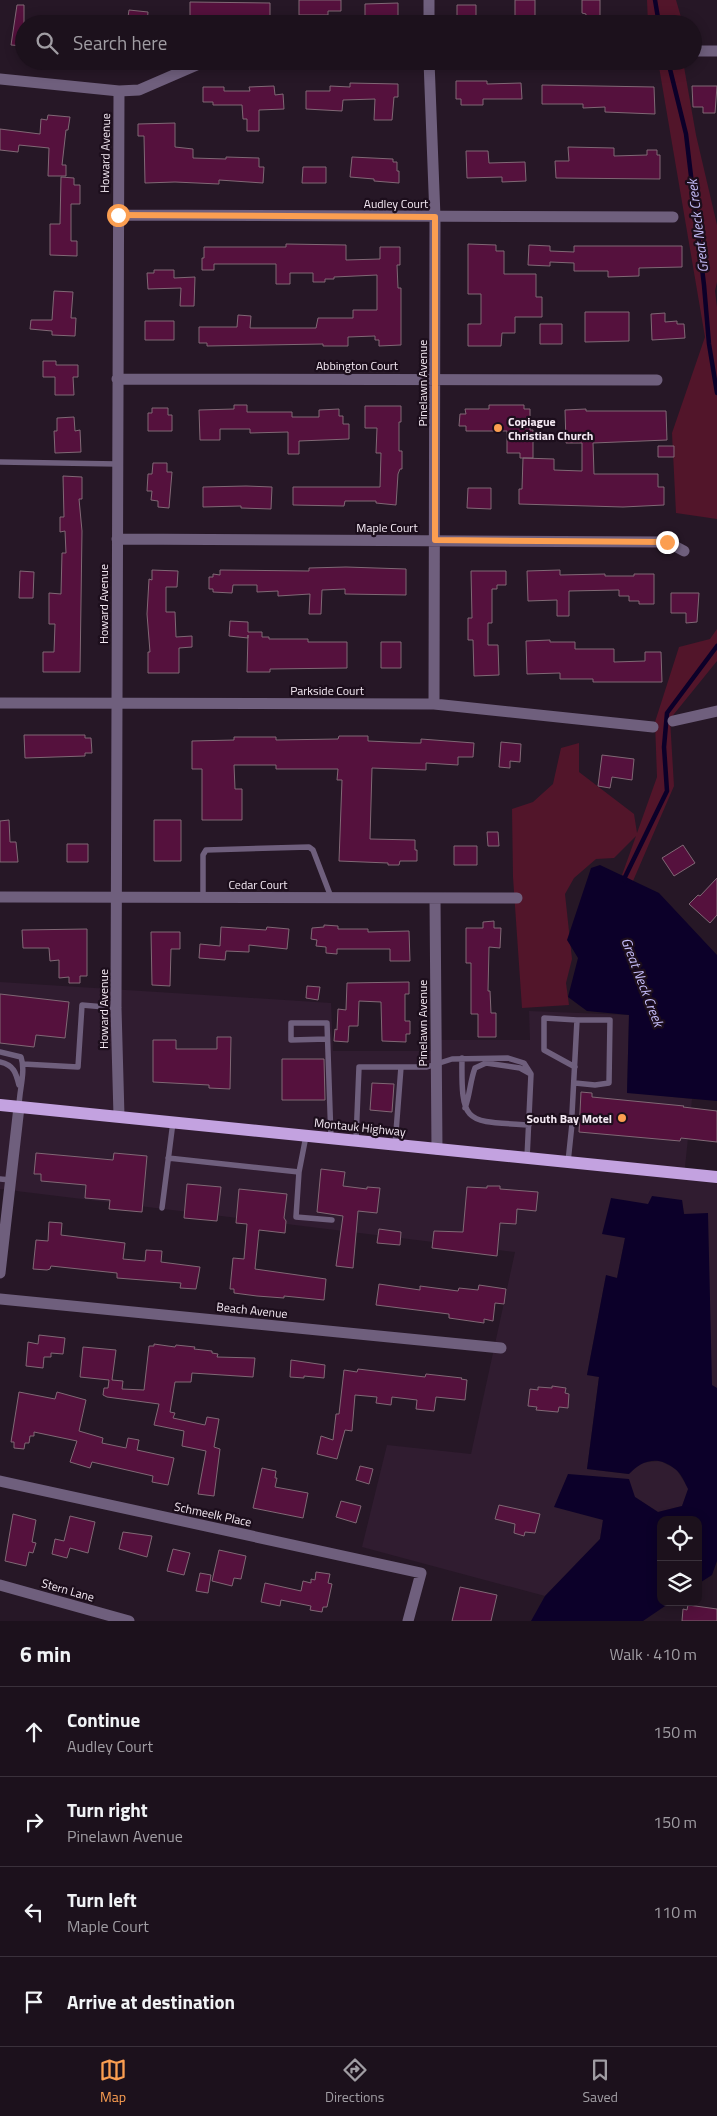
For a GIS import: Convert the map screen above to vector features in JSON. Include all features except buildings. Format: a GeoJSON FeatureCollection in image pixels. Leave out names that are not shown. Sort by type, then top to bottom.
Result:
{"type":"FeatureCollection","features":[{"type":"Feature","properties":{"kind":"main road","name":"Montauk Highway"},"geometry":{"type":"LineString","coordinates":[[0,1104],[331,1139],[356,1140],[395,1146],[717,1177]]}},
{"type":"Feature","properties":{"kind":"street"},"geometry":{"type":"LineString","coordinates":[[429,0],[429,15]]}},
{"type":"Feature","properties":{"kind":"street"},"geometry":{"type":"LineString","coordinates":[[702,51],[717,51]]}},
{"type":"Feature","properties":{"kind":"street"},"geometry":{"type":"LineString","coordinates":[[0,79],[119,91],[139,90],[185,70]]}},
{"type":"Feature","properties":{"kind":"street","name":"Pinelawn Avenue"},"geometry":{"type":"LineString","coordinates":[[429,70],[435,217],[434,704]]}},
{"type":"Feature","properties":{"kind":"street","name":"Howard Avenue"},"geometry":{"type":"LineString","coordinates":[[118,1116],[116,1008],[119,91]]}},
{"type":"Feature","properties":{"kind":"street","name":"Audley Court"},"geometry":{"type":"LineString","coordinates":[[118,215],[673,217]]}},
{"type":"Feature","properties":{"kind":"street","name":"Abbington Court"},"geometry":{"type":"LineString","coordinates":[[117,379],[657,380]]}},
{"type":"Feature","properties":{"kind":"street","name":"Maple Court"},"geometry":{"type":"LineString","coordinates":[[117,539],[667,542],[684,551]]}},
{"type":"Feature","properties":{"kind":"street","name":"Parkside Court"},"geometry":{"type":"LineString","coordinates":[[0,703],[434,704],[653,728]]}},
{"type":"Feature","properties":{"kind":"street"},"geometry":{"type":"LineString","coordinates":[[673,721],[717,711]]}},
{"type":"Feature","properties":{"kind":"street","name":"Cedar Court"},"geometry":{"type":"LineString","coordinates":[[0,897],[516,898]]}},
{"type":"Feature","properties":{"kind":"street","name":"Pinelawn Avenue"},"geometry":{"type":"LineString","coordinates":[[435,898],[436,1149]]}},
{"type":"Feature","properties":{"kind":"street"},"geometry":{"type":"LineString","coordinates":[[0,1274],[5,1180],[19,1107]]}},
{"type":"Feature","properties":{"kind":"street","name":"Beach Avenue"},"geometry":{"type":"LineString","coordinates":[[0,1299],[501,1348]]}},
{"type":"Feature","properties":{"kind":"street","name":"Schmeelk Place"},"geometry":{"type":"LineString","coordinates":[[0,1481],[421,1573],[408,1621]]}},
{"type":"Feature","properties":{"kind":"street","name":"Stern Lane"},"geometry":{"type":"LineString","coordinates":[[0,1585],[129,1621]]}},
{"type":"Feature","properties":{"kind":"lane"},"geometry":{"type":"LineString","coordinates":[[0,462],[117,464]]}},
{"type":"Feature","properties":{"kind":"lane"},"geometry":{"type":"LineString","coordinates":[[203,897],[203,855],[206,850],[309,846],[314,850],[331,898]]}},
{"type":"Feature","properties":{"kind":"lane"},"geometry":{"type":"LineString","coordinates":[[23,1064],[78,1067],[82,1005],[116,1008]]}},
{"type":"Feature","properties":{"kind":"lane"},"geometry":{"type":"LineString","coordinates":[[575,1067],[544,1050],[544,1018],[610,1020],[609,1083],[596,1085],[575,1083]]}},
{"type":"Feature","properties":{"kind":"lane"},"geometry":{"type":"LineString","coordinates":[[572,1114],[577,1020]]}},
{"type":"Feature","properties":{"kind":"lane"},"geometry":{"type":"LineString","coordinates":[[327,1039],[291,1040],[291,1023],[327,1023],[331,1139]]}},
{"type":"Feature","properties":{"kind":"lane"},"geometry":{"type":"LineString","coordinates":[[0,1052],[21,1057],[24,1068],[19,1107]]}},
{"type":"Feature","properties":{"kind":"lane"},"geometry":{"type":"LineString","coordinates":[[462,1058],[462,1093],[465,1108],[473,1118],[483,1122],[529,1125]]}},
{"type":"Feature","properties":{"kind":"lane"},"geometry":{"type":"LineString","coordinates":[[356,1140],[359,1067],[427,1067],[437,1062],[462,1058],[508,1058],[524,1063],[531,1074],[527,1158]]}},
{"type":"Feature","properties":{"kind":"lane"},"geometry":{"type":"LineString","coordinates":[[0,1062],[8,1064],[15,1071],[20,1088]]}},
{"type":"Feature","properties":{"kind":"lane"},"geometry":{"type":"LineString","coordinates":[[465,1108],[469,1098],[470,1080],[475,1068],[486,1063],[506,1065],[520,1068],[531,1074]]}},
{"type":"Feature","properties":{"kind":"lane"},"geometry":{"type":"LineString","coordinates":[[395,1146],[401,1067]]}},
{"type":"Feature","properties":{"kind":"lane"},"geometry":{"type":"LineString","coordinates":[[162,1208],[173,1122]]}},
{"type":"Feature","properties":{"kind":"lane"},"geometry":{"type":"LineString","coordinates":[[568,1162],[572,1124]]}},
{"type":"Feature","properties":{"kind":"lane"},"geometry":{"type":"LineString","coordinates":[[306,1136],[299,1172],[296,1217],[332,1220]]}},
{"type":"Feature","properties":{"kind":"lane"},"geometry":{"type":"LineString","coordinates":[[168,1158],[299,1172]]}},
{"type":"Feature","properties":{"kind":"shaded area"},"geometry":{"type":"Polygon","coordinates":[[[647,0],[676,0],[680,15],[648,15],[647,0]]]}},
{"type":"Feature","properties":{"kind":"shaded area"},"geometry":{"type":"Polygon","coordinates":[[[660,70],[685,70],[696,135],[717,225],[717,282],[715,291],[717,307],[717,519],[676,513],[672,433],[705,337],[660,70]]]}},
{"type":"Feature","properties":{"kind":"shaded area"},"geometry":{"type":"Polygon","coordinates":[[[717,629],[717,661],[670,719],[674,786],[633,881],[622,875],[636,836],[614,858],[596,859],[574,878],[565,894],[572,959],[566,983],[569,1005],[522,1008],[513,877],[512,809],[533,802],[553,784],[561,748],[579,743],[579,772],[634,814],[637,833],[657,777],[655,722],[679,647],[710,639],[717,629]]]}},
{"type":"Feature","properties":{"kind":"shaded area"},"geometry":{"type":"Polygon","coordinates":[[[0,982],[331,1003],[333,1051],[440,1051],[440,1040],[530,1040],[529,1011],[629,1015],[627,1092],[692,1099],[684,1177],[717,1181],[717,1388],[712,1386],[682,1200],[648,1204],[625,1238],[617,1278],[606,1276],[587,1375],[599,1377],[587,1469],[628,1474],[639,1463],[660,1461],[676,1469],[689,1489],[682,1506],[658,1512],[635,1497],[589,1477],[568,1475],[603,1520],[600,1539],[545,1596],[362,1547],[387,1445],[471,1454],[515,1252],[0,1189],[0,982]]]}},
{"type":"Feature","properties":{"kind":"water"},"geometry":{"type":"Polygon","coordinates":[[[600,865],[659,893],[717,955],[717,1101],[627,1093],[629,1015],[587,1011],[568,997],[578,958],[567,940],[591,868],[600,865]]]}},
{"type":"Feature","properties":{"kind":"water"},"geometry":{"type":"Polygon","coordinates":[[[652,1196],[682,1200],[684,1214],[708,1213],[712,1385],[717,1388],[717,1561],[712,1575],[702,1581],[702,1516],[657,1516],[657,1606],[665,1606],[643,1621],[531,1621],[545,1596],[600,1539],[603,1520],[554,1507],[568,1474],[629,1479],[635,1497],[658,1512],[682,1506],[688,1489],[677,1471],[662,1462],[650,1461],[639,1465],[629,1474],[587,1469],[599,1377],[587,1375],[606,1275],[617,1278],[625,1238],[602,1234],[611,1198],[648,1204],[652,1196]]]}},
{"type":"Feature","properties":{"kind":"waterway","name":"Great Neck Creek"},"geometry":{"type":"LineString","coordinates":[[655,0],[658,15]]}},
{"type":"Feature","properties":{"kind":"waterway","name":"Great Neck Creek"},"geometry":{"type":"LineString","coordinates":[[670,70],[686,134],[709,344],[717,393]]}},
{"type":"Feature","properties":{"kind":"waterway","name":"Great Neck Creek"},"geometry":{"type":"LineString","coordinates":[[625,881],[625,877],[667,791],[664,747],[667,713],[717,646]]}},
{"type":"Feature","properties":{"kind":"place","name":"Copiague Christian Church"},"geometry":{"type":"Point","coordinates":[498,428]}},
{"type":"Feature","properties":{"kind":"place","name":"South Bay Motel"},"geometry":{"type":"Point","coordinates":[622,1118]}},
{"type":"Feature","properties":{"kind":"route"},"geometry":{"type":"LineString","coordinates":[[118,215],[435,217],[435,540],[667,542]]}}]}
